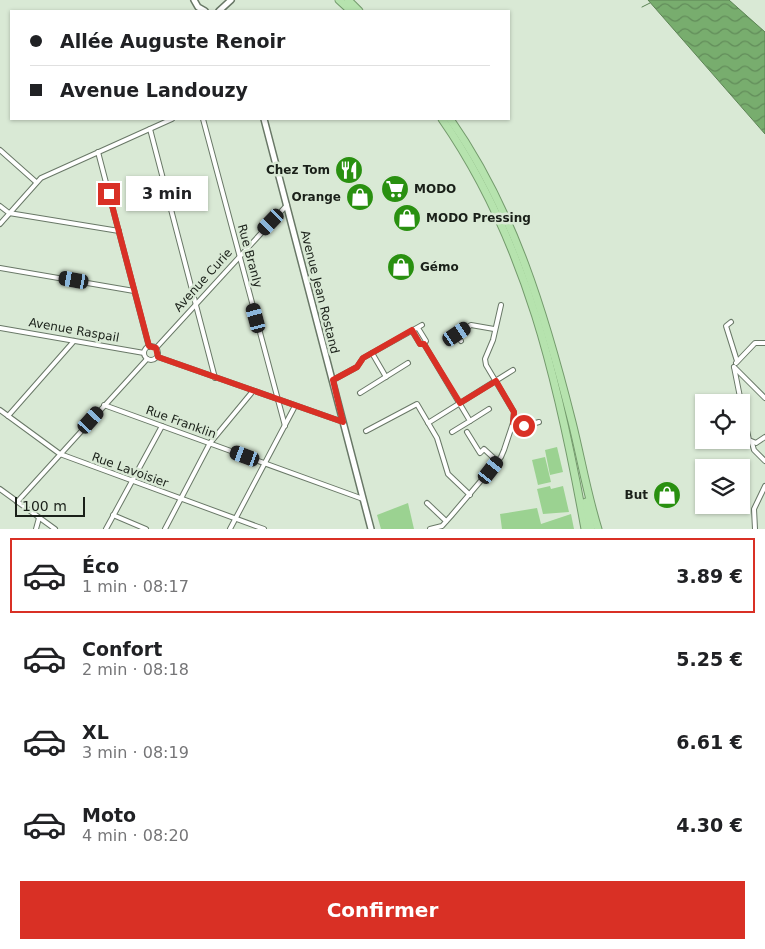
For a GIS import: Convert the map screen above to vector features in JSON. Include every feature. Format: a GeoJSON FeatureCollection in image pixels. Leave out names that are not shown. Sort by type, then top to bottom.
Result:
{"type":"FeatureCollection","features":[{"type":"Feature","properties":{"kind":"highway"},"geometry":{"type":"LineString","coordinates":[[333,0],[344,10]]}},
{"type":"Feature","properties":{"kind":"highway"},"geometry":{"type":"LineString","coordinates":[[339,0],[350,10]]}},
{"type":"Feature","properties":{"kind":"highway"},"geometry":{"type":"LineString","coordinates":[[348,0],[358,10]]}},
{"type":"Feature","properties":{"kind":"highway"},"geometry":{"type":"LineString","coordinates":[[445,120],[480,168],[516,241],[541,308],[598,529]]}},
{"type":"Feature","properties":{"kind":"highway"},"geometry":{"type":"LineString","coordinates":[[445,120],[487,192],[512,244],[534,304],[566,431],[585,529]]}},
{"type":"Feature","properties":{"kind":"highway"},"geometry":{"type":"LineString","coordinates":[[556,362],[591,529]]}},
{"type":"Feature","properties":{"kind":"highway"},"geometry":{"type":"LineString","coordinates":[[566,431],[580,529]]}},
{"type":"Feature","properties":{"kind":"street"},"geometry":{"type":"LineString","coordinates":[[194,0],[198,7],[203,10]]}},
{"type":"Feature","properties":{"kind":"street"},"geometry":{"type":"LineString","coordinates":[[222,10],[231,0]]}},
{"type":"Feature","properties":{"kind":"street"},"geometry":{"type":"LineString","coordinates":[[0,224],[36,182],[170,120]]}},
{"type":"Feature","properties":{"kind":"street","name":"Rue Branly"},"geometry":{"type":"LineString","coordinates":[[204,120],[284,426]]}},
{"type":"Feature","properties":{"kind":"street","name":"Avenue Jean Rostand"},"geometry":{"type":"LineString","coordinates":[[264,120],[288,204],[371,529]]}},
{"type":"Feature","properties":{"kind":"street"},"geometry":{"type":"LineString","coordinates":[[150,129],[215,378]]}},
{"type":"Feature","properties":{"kind":"street"},"geometry":{"type":"LineString","coordinates":[[0,150],[36,182]]}},
{"type":"Feature","properties":{"kind":"street"},"geometry":{"type":"LineString","coordinates":[[98,152],[149,346]]}},
{"type":"Feature","properties":{"kind":"street","name":"Avenue Curie"},"geometry":{"type":"LineString","coordinates":[[156,348],[239,255],[288,204]]}},
{"type":"Feature","properties":{"kind":"street"},"geometry":{"type":"LineString","coordinates":[[0,206],[9,213],[119,231]]}},
{"type":"Feature","properties":{"kind":"street"},"geometry":{"type":"LineString","coordinates":[[0,268],[134,291]]}},
{"type":"Feature","properties":{"kind":"street"},"geometry":{"type":"LineString","coordinates":[[430,529],[442,526],[446,522],[501,457],[513,423],[514,412],[486,365],[485,358],[493,340],[501,305]]}},
{"type":"Feature","properties":{"kind":"street"},"geometry":{"type":"LineString","coordinates":[[731,322],[726,326],[737,361]]}},
{"type":"Feature","properties":{"kind":"street"},"geometry":{"type":"LineString","coordinates":[[461,341],[457,334],[471,325],[494,329]]}},
{"type":"Feature","properties":{"kind":"street"},"geometry":{"type":"LineString","coordinates":[[333,380],[357,367],[363,358],[420,327],[426,341],[424,344]]}},
{"type":"Feature","properties":{"kind":"street"},"geometry":{"type":"LineString","coordinates":[[0,333],[2,328]]}},
{"type":"Feature","properties":{"kind":"street","name":"Avenue Raspail"},"geometry":{"type":"LineString","coordinates":[[2,328],[144,353]]}},
{"type":"Feature","properties":{"kind":"street"},"geometry":{"type":"LineString","coordinates":[[412,330],[420,344],[424,344],[470,421]]}},
{"type":"Feature","properties":{"kind":"street"},"geometry":{"type":"LineString","coordinates":[[8,416],[74,341]]}},
{"type":"Feature","properties":{"kind":"street"},"geometry":{"type":"LineString","coordinates":[[739,394],[734,367],[737,361],[755,343],[765,343]]}},
{"type":"Feature","properties":{"kind":"street"},"geometry":{"type":"LineString","coordinates":[[149,346],[156,348],[158,357]]}},
{"type":"Feature","properties":{"kind":"street"},"geometry":{"type":"LineString","coordinates":[[146,359],[144,353],[149,346]]}},
{"type":"Feature","properties":{"kind":"street"},"geometry":{"type":"LineString","coordinates":[[372,353],[386,377]]}},
{"type":"Feature","properties":{"kind":"street"},"geometry":{"type":"LineString","coordinates":[[158,357],[343,422]]}},
{"type":"Feature","properties":{"kind":"street"},"geometry":{"type":"LineString","coordinates":[[146,359],[153,360],[158,357]]}},
{"type":"Feature","properties":{"kind":"street"},"geometry":{"type":"LineString","coordinates":[[17,502],[146,359]]}},
{"type":"Feature","properties":{"kind":"street"},"geometry":{"type":"LineString","coordinates":[[360,393],[408,363]]}},
{"type":"Feature","properties":{"kind":"street"},"geometry":{"type":"LineString","coordinates":[[734,367],[765,398]]}},
{"type":"Feature","properties":{"kind":"street"},"geometry":{"type":"LineString","coordinates":[[428,423],[513,370]]}},
{"type":"Feature","properties":{"kind":"street"},"geometry":{"type":"LineString","coordinates":[[165,529],[210,444],[252,391]]}},
{"type":"Feature","properties":{"kind":"street"},"geometry":{"type":"LineString","coordinates":[[366,431],[417,404],[437,438],[448,474],[470,495]]}},
{"type":"Feature","properties":{"kind":"street","name":"Rue Franklin"},"geometry":{"type":"LineString","coordinates":[[104,405],[363,499]]}},
{"type":"Feature","properties":{"kind":"street"},"geometry":{"type":"LineString","coordinates":[[230,529],[295,406]]}},
{"type":"Feature","properties":{"kind":"street"},"geometry":{"type":"LineString","coordinates":[[452,432],[489,409]]}},
{"type":"Feature","properties":{"kind":"street","name":"Rue Lavoisier"},"geometry":{"type":"LineString","coordinates":[[0,410],[60,454],[264,529]]}},
{"type":"Feature","properties":{"kind":"street"},"geometry":{"type":"LineString","coordinates":[[513,423],[524,426],[539,422]]}},
{"type":"Feature","properties":{"kind":"street"},"geometry":{"type":"LineString","coordinates":[[106,529],[162,426]]}},
{"type":"Feature","properties":{"kind":"street"},"geometry":{"type":"LineString","coordinates":[[467,432],[480,454],[484,450],[497,461]]}},
{"type":"Feature","properties":{"kind":"street"},"geometry":{"type":"LineString","coordinates":[[765,437],[752,443],[754,450],[765,461]]}},
{"type":"Feature","properties":{"kind":"street"},"geometry":{"type":"LineString","coordinates":[[754,529],[754,509],[765,486]]}},
{"type":"Feature","properties":{"kind":"street"},"geometry":{"type":"LineString","coordinates":[[0,489],[56,529]]}},
{"type":"Feature","properties":{"kind":"street"},"geometry":{"type":"LineString","coordinates":[[427,503],[446,522]]}},
{"type":"Feature","properties":{"kind":"street"},"geometry":{"type":"LineString","coordinates":[[113,515],[146,529]]}},
{"type":"Feature","properties":{"kind":"street"},"geometry":{"type":"LineString","coordinates":[[36,529],[39,518]]}},
{"type":"Feature","properties":{"kind":"shaded area"},"geometry":{"type":"Polygon","coordinates":[[[557,447],[563,472],[550,475],[545,450],[557,447]]]}},
{"type":"Feature","properties":{"kind":"shaded area"},"geometry":{"type":"Polygon","coordinates":[[[545,457],[551,482],[538,485],[532,460],[545,457]]]}},
{"type":"Feature","properties":{"kind":"shaded area"},"geometry":{"type":"Polygon","coordinates":[[[550,486],[551,489],[563,486],[569,512],[543,514],[537,489],[550,486]]]}},
{"type":"Feature","properties":{"kind":"shaded area"},"geometry":{"type":"Polygon","coordinates":[[[408,503],[414,529],[381,529],[377,515],[408,503]]]}},
{"type":"Feature","properties":{"kind":"shaded area"},"geometry":{"type":"Polygon","coordinates":[[[537,508],[541,524],[571,514],[574,529],[502,529],[500,514],[537,508]]]}},
{"type":"Feature","properties":{"kind":"water"},"geometry":{"type":"Polygon","coordinates":[[[648,0],[729,0],[765,32],[765,134],[648,0]]]}},
{"type":"Feature","properties":{"kind":"waterway"},"geometry":{"type":"LineString","coordinates":[[642,7],[650,3]]}},
{"type":"Feature","properties":{"kind":"place","name":"Chez Tom"},"geometry":{"type":"Point","coordinates":[349,170]}},
{"type":"Feature","properties":{"kind":"place","name":"MODO"},"geometry":{"type":"Point","coordinates":[395,189]}},
{"type":"Feature","properties":{"kind":"place","name":"Orange"},"geometry":{"type":"Point","coordinates":[360,197]}},
{"type":"Feature","properties":{"kind":"place","name":"MODO Pressing"},"geometry":{"type":"Point","coordinates":[407,218]}},
{"type":"Feature","properties":{"kind":"place","name":"Gémo"},"geometry":{"type":"Point","coordinates":[401,267]}},
{"type":"Feature","properties":{"kind":"place","name":"But"},"geometry":{"type":"Point","coordinates":[667,495]}},
{"type":"Feature","properties":{"kind":"route"},"geometry":{"type":"LineString","coordinates":[[109,194],[149,346],[158,350],[158,357],[343,422],[333,380],[357,367],[363,358],[412,330],[420,344],[424,344],[460,403],[496,381],[514,412],[513,423],[524,426]]}}]}
